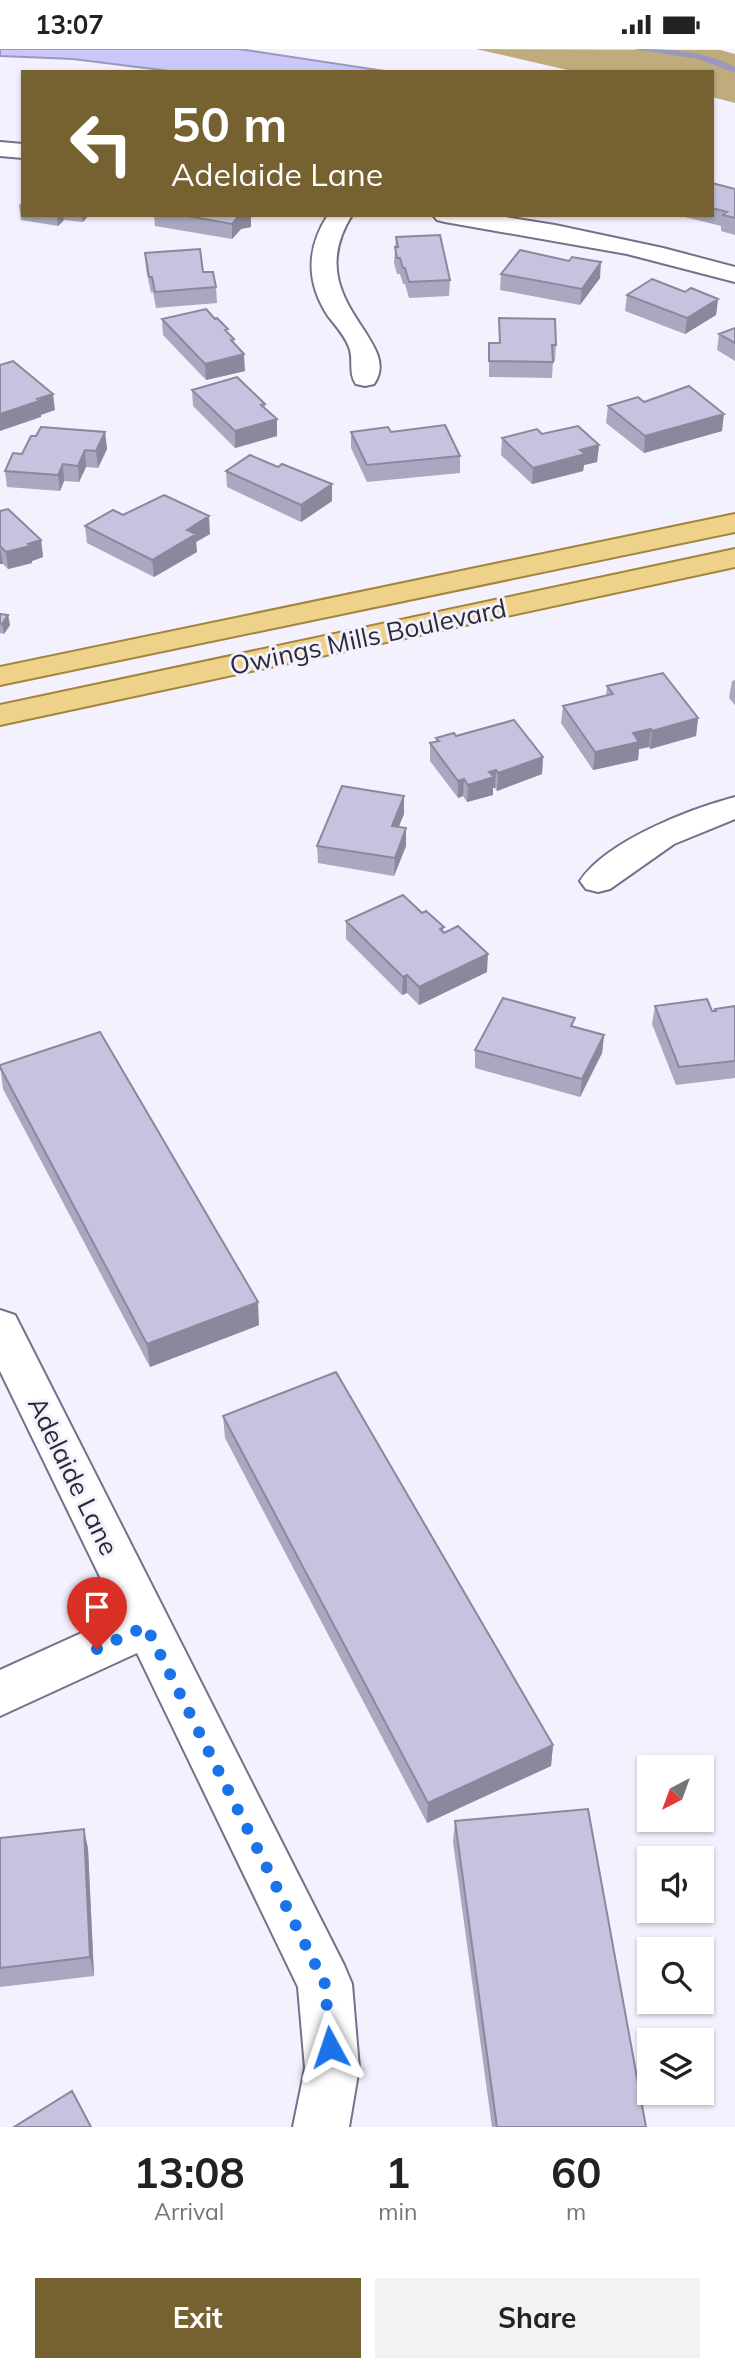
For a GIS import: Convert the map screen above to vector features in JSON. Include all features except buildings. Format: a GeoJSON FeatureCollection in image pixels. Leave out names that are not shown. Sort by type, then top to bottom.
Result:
{"type":"FeatureCollection","features":[{"type":"Feature","properties":{"kind":"main road","name":"Owings Mills Boulevard"},"geometry":{"type":"LineString","coordinates":[[0,676],[735,523]]}},
{"type":"Feature","properties":{"kind":"main road","name":"Owings Mills Boulevard"},"geometry":{"type":"LineString","coordinates":[[0,715],[735,558]]}},
{"type":"Feature","properties":{"kind":"street"},"geometry":{"type":"LineString","coordinates":[[0,149],[21,151]]}},
{"type":"Feature","properties":{"kind":"street"},"geometry":{"type":"LineString","coordinates":[[339,217],[323,244],[326,282],[336,307],[365,355],[365,377]]}},
{"type":"Feature","properties":{"kind":"street"},"geometry":{"type":"LineString","coordinates":[[458,217],[586,237],[642,249],[735,275]]}},
{"type":"Feature","properties":{"kind":"street"},"geometry":{"type":"LineString","coordinates":[[598,881],[635,851],[682,824],[735,808]]}},
{"type":"Feature","properties":{"kind":"street","name":"Adelaide Lane"},"geometry":{"type":"LineString","coordinates":[[0,1327],[325,1984],[332,2069],[321,2127]]}},
{"type":"Feature","properties":{"kind":"street"},"geometry":{"type":"LineString","coordinates":[[0,1694],[146,1626]]}},
{"type":"Feature","properties":{"kind":"shaded area"},"geometry":{"type":"Polygon","coordinates":[[[0,49],[239,49],[378,70],[161,70],[73,59],[0,56],[0,49]]]}},
{"type":"Feature","properties":{"kind":"shaded area"},"geometry":{"type":"Polygon","coordinates":[[[476,49],[720,50],[735,54],[735,103],[714,98],[714,70],[567,70],[476,49]]]}},
{"type":"Feature","properties":{"kind":"waterway"},"geometry":{"type":"LineString","coordinates":[[637,49],[699,56],[735,70]]}},
{"type":"Feature","properties":{"kind":"route"},"geometry":{"type":"LineString","coordinates":[[97,1649],[146,1626],[325,1984],[330,2047]]}}]}
